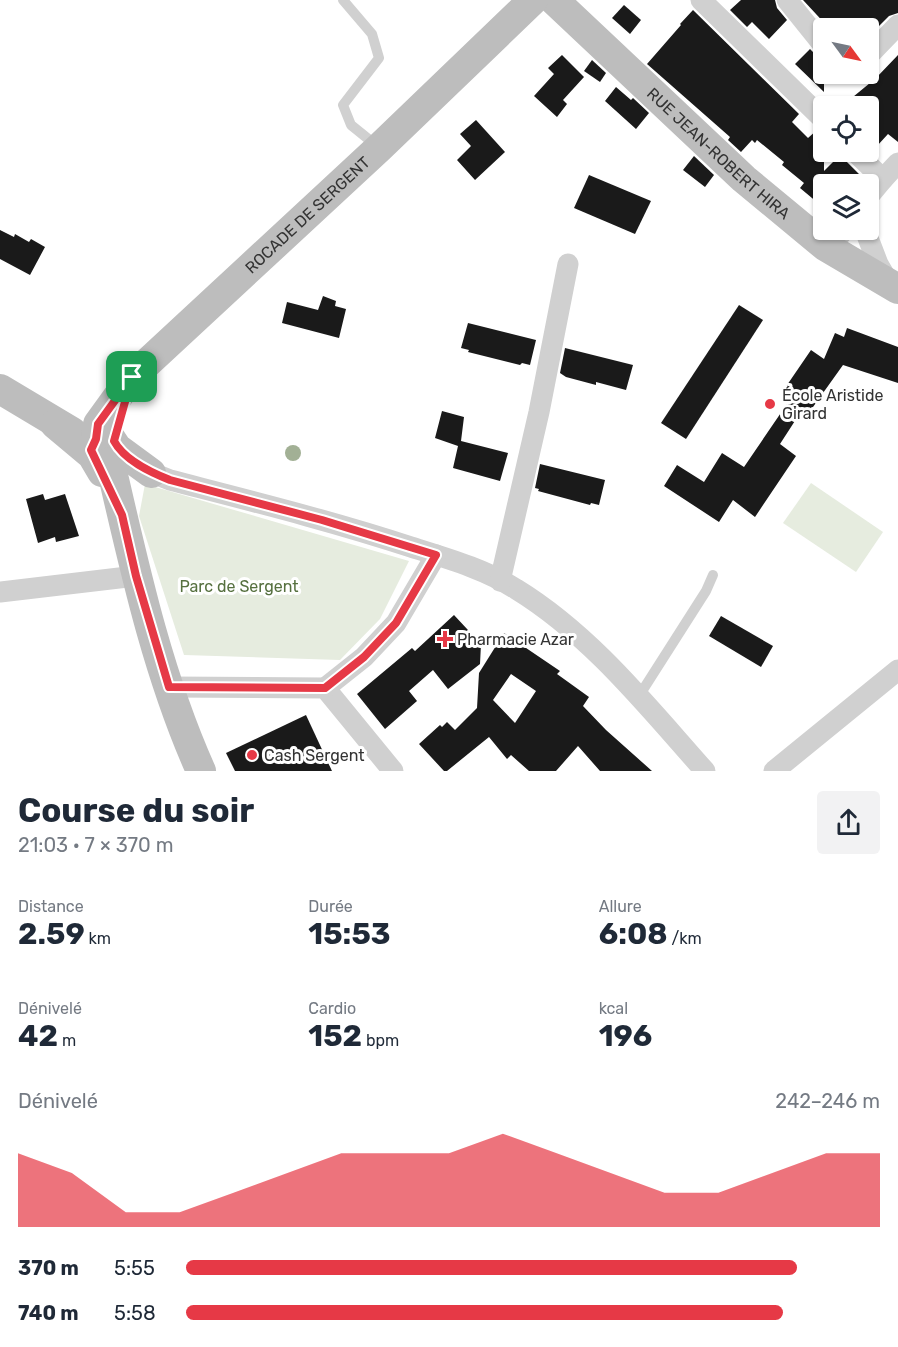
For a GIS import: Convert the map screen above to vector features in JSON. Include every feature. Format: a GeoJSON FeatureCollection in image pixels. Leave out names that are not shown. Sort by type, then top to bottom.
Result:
{"type":"FeatureCollection","features":[{"type":"Feature","properties":{"kind":"main road","name":"ROCADE DE SERGENT"},"geometry":{"type":"LineString","coordinates":[[103,450],[132,377],[379,148],[533,0]]}},
{"type":"Feature","properties":{"kind":"main road","name":"RUE JEAN-ROBERT HIRA"},"geometry":{"type":"LineString","coordinates":[[554,0],[744,179],[813,224]]}},
{"type":"Feature","properties":{"kind":"main road","name":"RUE JEAN-ROBERT HIRA"},"geometry":{"type":"LineString","coordinates":[[838,240],[894,286]]}},
{"type":"Feature","properties":{"kind":"main road"},"geometry":{"type":"LineString","coordinates":[[0,389],[55,424],[151,472]]}},
{"type":"Feature","properties":{"kind":"main road"},"geometry":{"type":"LineString","coordinates":[[103,450],[122,515],[136,576],[169,687],[201,771]]}},
{"type":"Feature","properties":{"kind":"street"},"geometry":{"type":"LineString","coordinates":[[701,0],[813,109]]}},
{"type":"Feature","properties":{"kind":"street"},"geometry":{"type":"LineString","coordinates":[[787,0],[813,32]]}},
{"type":"Feature","properties":{"kind":"street"},"geometry":{"type":"LineString","coordinates":[[879,45],[898,25]]}},
{"type":"Feature","properties":{"kind":"street"},"geometry":{"type":"LineString","coordinates":[[865,162],[883,179]]}},
{"type":"Feature","properties":{"kind":"street"},"geometry":{"type":"LineString","coordinates":[[879,184],[898,163]]}},
{"type":"Feature","properties":{"kind":"street"},"geometry":{"type":"LineString","coordinates":[[869,240],[878,264],[894,286]]}},
{"type":"Feature","properties":{"kind":"street"},"geometry":{"type":"LineString","coordinates":[[500,581],[539,412],[567,264]]}},
{"type":"Feature","properties":{"kind":"street"},"geometry":{"type":"LineString","coordinates":[[151,472],[170,480],[356,530],[436,555],[515,588],[585,642],[639,696],[705,771]]}},
{"type":"Feature","properties":{"kind":"street"},"geometry":{"type":"LineString","coordinates":[[169,687],[325,688],[364,657],[396,623],[436,555]]}},
{"type":"Feature","properties":{"kind":"street"},"geometry":{"type":"LineString","coordinates":[[0,592],[136,576]]}},
{"type":"Feature","properties":{"kind":"street"},"geometry":{"type":"LineString","coordinates":[[774,771],[898,670]]}},
{"type":"Feature","properties":{"kind":"street"},"geometry":{"type":"LineString","coordinates":[[325,688],[393,771]]}},
{"type":"Feature","properties":{"kind":"lane"},"geometry":{"type":"LineString","coordinates":[[343,0],[372,34],[379,58],[343,105],[351,125],[379,148]]}},
{"type":"Feature","properties":{"kind":"lane"},"geometry":{"type":"LineString","coordinates":[[639,696],[706,591],[713,576]]}},
{"type":"Feature","properties":{"kind":"green space"},"geometry":{"type":"Polygon","coordinates":[[[811,483],[883,532],[856,572],[783,523],[811,483]]]}},
{"type":"Feature","properties":{"kind":"green space","name":"Parc de Sergent"},"geometry":{"type":"Polygon","coordinates":[[[145,484],[409,561],[380,619],[340,660],[184,655],[139,516],[145,484]]]}},
{"type":"Feature","properties":{"kind":"building"},"geometry":{"type":"Polygon","coordinates":[[[741,0],[775,0],[777,8],[787,20],[769,39],[752,22],[747,27],[730,10],[741,0]]]}},
{"type":"Feature","properties":{"kind":"building"},"geometry":{"type":"Polygon","coordinates":[[[803,0],[898,0],[898,13],[889,16],[879,26],[879,18],[820,18],[803,0]]]}},
{"type":"Feature","properties":{"kind":"building"},"geometry":{"type":"Polygon","coordinates":[[[624,5],[641,20],[630,34],[612,18],[624,5]]]}},
{"type":"Feature","properties":{"kind":"building"},"geometry":{"type":"Polygon","coordinates":[[[693,10],[799,114],[792,122],[808,138],[813,134],[813,162],[824,162],[824,171],[833,162],[847,162],[859,174],[813,174],[813,199],[800,188],[804,183],[782,165],[784,162],[757,140],[755,143],[752,140],[741,152],[728,140],[730,137],[647,64],[693,10]]]}},
{"type":"Feature","properties":{"kind":"building"},"geometry":{"type":"Polygon","coordinates":[[[810,49],[813,52],[813,81],[795,64],[810,49]]]}},
{"type":"Feature","properties":{"kind":"building"},"geometry":{"type":"Polygon","coordinates":[[[562,55],[584,77],[563,100],[567,104],[557,117],[534,96],[554,74],[548,68],[562,55]]]}},
{"type":"Feature","properties":{"kind":"building"},"geometry":{"type":"Polygon","coordinates":[[[898,55],[898,142],[888,134],[879,144],[879,96],[854,96],[869,84],[879,84],[879,75],[898,55]]]}},
{"type":"Feature","properties":{"kind":"building"},"geometry":{"type":"Polygon","coordinates":[[[592,60],[606,73],[600,82],[584,71],[592,60]]]}},
{"type":"Feature","properties":{"kind":"building"},"geometry":{"type":"Polygon","coordinates":[[[816,84],[824,84],[824,92],[816,84]]]}},
{"type":"Feature","properties":{"kind":"building"},"geometry":{"type":"Polygon","coordinates":[[[616,87],[631,100],[633,98],[649,113],[636,129],[605,101],[616,87]]]}},
{"type":"Feature","properties":{"kind":"building"},"geometry":{"type":"Polygon","coordinates":[[[476,120],[505,152],[475,180],[457,160],[471,146],[460,134],[476,120]]]}},
{"type":"Feature","properties":{"kind":"building"},"geometry":{"type":"Polygon","coordinates":[[[694,156],[714,175],[705,187],[683,170],[694,156]]]}},
{"type":"Feature","properties":{"kind":"building"},"geometry":{"type":"Polygon","coordinates":[[[589,175],[651,201],[635,234],[574,208],[589,175]]]}},
{"type":"Feature","properties":{"kind":"building"},"geometry":{"type":"Polygon","coordinates":[[[0,230],[14,237],[15,234],[29,242],[31,239],[45,247],[30,275],[0,259],[0,230]]]}},
{"type":"Feature","properties":{"kind":"building"},"geometry":{"type":"Polygon","coordinates":[[[323,296],[336,301],[335,306],[346,309],[339,338],[282,323],[287,302],[318,310],[323,296]]]}},
{"type":"Feature","properties":{"kind":"building"},"geometry":{"type":"Polygon","coordinates":[[[739,305],[763,320],[686,439],[661,423],[739,305]]]}},
{"type":"Feature","properties":{"kind":"building"},"geometry":{"type":"Polygon","coordinates":[[[468,323],[536,340],[530,365],[522,363],[520,365],[468,352],[469,350],[461,348],[468,323]]]}},
{"type":"Feature","properties":{"kind":"building"},"geometry":{"type":"Polygon","coordinates":[[[847,328],[898,347],[898,383],[843,365],[808,414],[802,410],[780,444],[796,456],[755,517],[733,500],[719,522],[664,486],[677,465],[704,482],[722,453],[744,467],[789,401],[783,398],[788,390],[785,388],[811,350],[824,359],[835,333],[844,337],[847,328]]]}},
{"type":"Feature","properties":{"kind":"building"},"geometry":{"type":"Polygon","coordinates":[[[565,348],[633,365],[626,390],[596,382],[596,385],[566,377],[560,373],[565,348]]]}},
{"type":"Feature","properties":{"kind":"building"},"geometry":{"type":"Polygon","coordinates":[[[442,411],[464,417],[461,441],[508,453],[500,481],[453,468],[458,446],[435,438],[442,411]]]}},
{"type":"Feature","properties":{"kind":"building"},"geometry":{"type":"Polygon","coordinates":[[[540,464],[605,480],[599,505],[591,503],[590,505],[538,491],[539,489],[535,488],[540,464]]]}},
{"type":"Feature","properties":{"kind":"building"},"geometry":{"type":"Polygon","coordinates":[[[43,494],[45,500],[65,494],[79,536],[56,542],[55,537],[38,543],[26,499],[43,494]]]}},
{"type":"Feature","properties":{"kind":"building"},"geometry":{"type":"Polygon","coordinates":[[[454,615],[481,644],[480,664],[448,689],[433,670],[409,691],[417,701],[385,729],[357,694],[412,648],[415,651],[454,615]]]}},
{"type":"Feature","properties":{"kind":"building"},"geometry":{"type":"Polygon","coordinates":[[[721,616],[773,646],[761,667],[709,636],[721,616]]]}},
{"type":"Feature","properties":{"kind":"building"},"geometry":{"type":"Polygon","coordinates":[[[504,633],[560,671],[557,674],[589,697],[583,706],[652,771],[600,771],[578,746],[556,771],[529,771],[511,755],[507,759],[489,737],[447,771],[444,771],[419,744],[440,725],[442,727],[447,722],[455,730],[477,708],[479,673],[504,633]],[[511,674],[493,700],[515,723],[536,691],[511,674]]]}},
{"type":"Feature","properties":{"kind":"building"},"geometry":{"type":"Polygon","coordinates":[[[306,715],[332,771],[235,771],[226,753],[306,715]]]}},
{"type":"Feature","properties":{"kind":"place","name":"École Aristide Girard"},"geometry":{"type":"Point","coordinates":[770,404]}},
{"type":"Feature","properties":{"kind":"place","name":"Pharmacie Azar"},"geometry":{"type":"Point","coordinates":[445,639]}},
{"type":"Feature","properties":{"kind":"place","name":"Cash Sergent"},"geometry":{"type":"Point","coordinates":[252,755]}},
{"type":"Feature","properties":{"kind":"route"},"geometry":{"type":"LineString","coordinates":[[132,377],[114,441],[117,448],[151,472],[170,480],[322,520],[436,555],[396,623],[364,657],[325,688],[169,687],[136,576],[122,515],[91,450],[96,439],[98,424],[132,377]]}}]}
